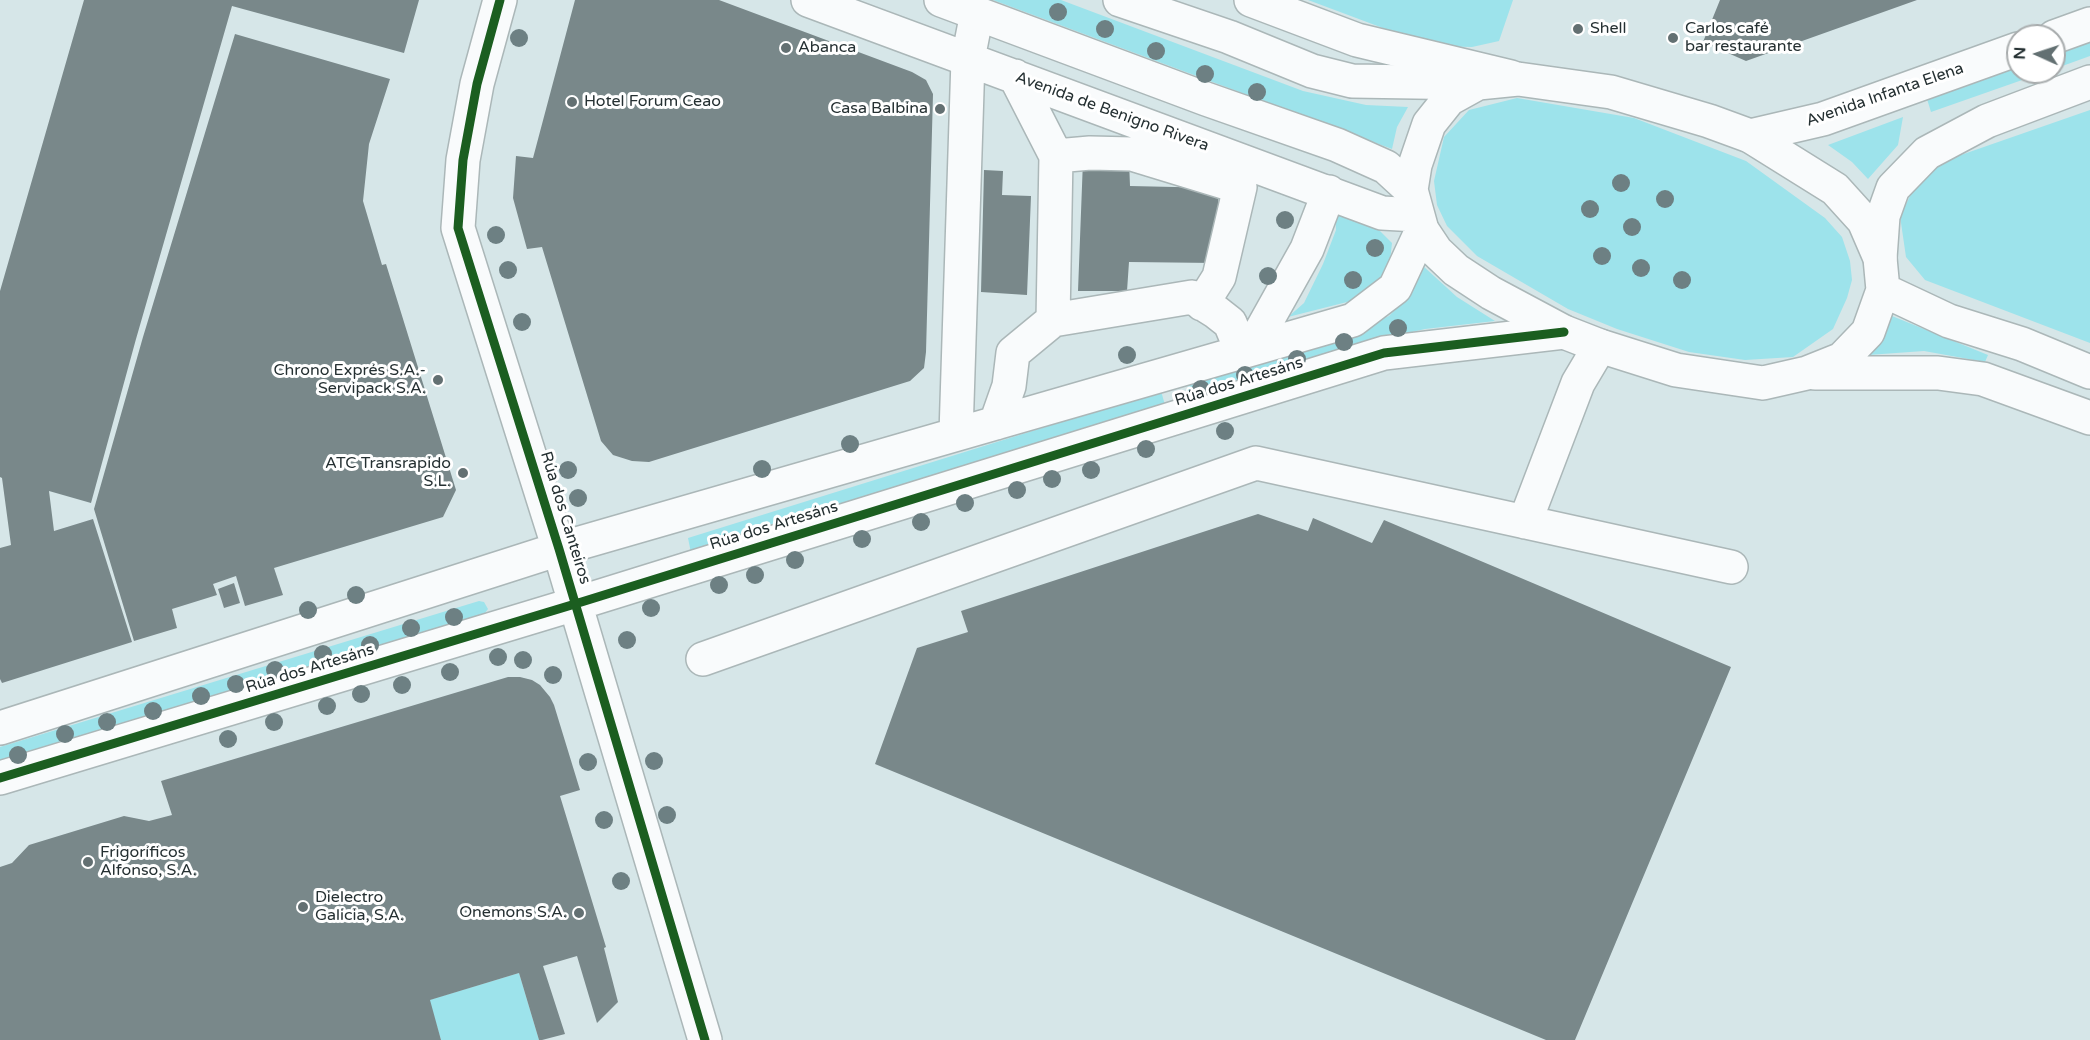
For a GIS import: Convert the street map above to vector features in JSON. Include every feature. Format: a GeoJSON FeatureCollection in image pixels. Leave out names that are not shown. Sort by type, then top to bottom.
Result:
{"type":"FeatureCollection","features":[{"type":"Feature","properties":{"kind":"street","name":"Rúa dos Canteiros"},"geometry":{"type":"LineString","coordinates":[[500,0],[477,84],[465,149],[458,228],[560,549],[705,1040]]}},
{"type":"Feature","properties":{"kind":"street","name":"Avenida de Benigno Rivera"},"geometry":{"type":"LineString","coordinates":[[808,0],[1015,76],[1220,167],[1329,192],[1382,213],[1417,211]]}},
{"type":"Feature","properties":{"kind":"street"},"geometry":{"type":"LineString","coordinates":[[941,0],[1206,99],[1338,145],[1386,166],[1417,211],[1436,251],[1456,270],[1563,332],[1676,370],[1763,383],[1807,373],[1842,359],[1868,332],[1883,290],[1880,258],[1883,216],[1893,188],[1927,153],[1988,121],[2090,82]]}},
{"type":"Feature","properties":{"kind":"street"},"geometry":{"type":"LineString","coordinates":[[1120,0],[1229,37],[1312,70],[1353,81],[1478,83],[1518,79]]}},
{"type":"Feature","properties":{"kind":"street"},"geometry":{"type":"LineString","coordinates":[[1251,0],[1357,40],[1518,79],[1611,92],[1709,121],[1750,136],[1835,189],[1864,221],[1880,258]]}},
{"type":"Feature","properties":{"kind":"street"},"geometry":{"type":"LineString","coordinates":[[956,434],[968,59],[977,13]]}},
{"type":"Feature","properties":{"kind":"street"},"geometry":{"type":"LineString","coordinates":[[2066,33],[2090,24]]}},
{"type":"Feature","properties":{"kind":"street","name":"Avenida Infanta Elena"},"geometry":{"type":"LineString","coordinates":[[1750,136],[1823,119],[2006,53]]}},
{"type":"Feature","properties":{"kind":"street"},"geometry":{"type":"LineString","coordinates":[[1015,76],[1056,156],[1053,320]]}},
{"type":"Feature","properties":{"kind":"street","name":"Rúa dos Artesáns"},"geometry":{"type":"LineString","coordinates":[[0,728],[560,549],[1353,320],[1395,288],[1417,211],[1415,165],[1429,124],[1449,99],[1478,83]]}},
{"type":"Feature","properties":{"kind":"street"},"geometry":{"type":"LineString","coordinates":[[1056,156],[1089,153],[1132,154],[1220,167],[1240,187],[1219,277],[1202,304]]}},
{"type":"Feature","properties":{"kind":"street"},"geometry":{"type":"LineString","coordinates":[[996,423],[1009,386],[1013,353],[1053,320],[1192,297],[1230,323],[1247,350],[1306,249],[1329,192]]}},
{"type":"Feature","properties":{"kind":"street"},"geometry":{"type":"LineString","coordinates":[[1883,290],[1949,321],[2022,344],[2090,372]]}},
{"type":"Feature","properties":{"kind":"street","name":"Rúa dos Artesáns"},"geometry":{"type":"LineString","coordinates":[[0,778],[575,604],[1384,353],[1563,332]]}},
{"type":"Feature","properties":{"kind":"street"},"geometry":{"type":"LineString","coordinates":[[1526,522],[1578,383],[1600,346]]}},
{"type":"Feature","properties":{"kind":"street"},"geometry":{"type":"LineString","coordinates":[[1807,373],[1938,373],[1983,379],[2090,418]]}},
{"type":"Feature","properties":{"kind":"street"},"geometry":{"type":"LineString","coordinates":[[703,659],[1256,463],[1731,567]]}},
{"type":"Feature","properties":{"kind":"shaded area"},"geometry":{"type":"Polygon","coordinates":[[[993,0],[1061,0],[1303,91],[1366,105],[1408,107],[1397,127],[1392,149],[993,0]]]}},
{"type":"Feature","properties":{"kind":"shaded area"},"geometry":{"type":"Polygon","coordinates":[[[1308,0],[1513,0],[1499,41],[1472,47],[1431,46],[1308,0]]]}},
{"type":"Feature","properties":{"kind":"shaded area"},"geometry":{"type":"Polygon","coordinates":[[[2090,41],[2090,56],[2066,65],[2066,50],[2090,41]]]}},
{"type":"Feature","properties":{"kind":"shaded area"},"geometry":{"type":"Polygon","coordinates":[[[2006,71],[2006,84],[2011,84],[1931,112],[1927,99],[2006,71]]]}},
{"type":"Feature","properties":{"kind":"shaded area"},"geometry":{"type":"Polygon","coordinates":[[[1517,98],[1634,118],[1746,161],[1825,218],[1842,237],[1850,261],[1852,280],[1847,298],[1833,329],[1793,357],[1745,360],[1689,352],[1617,329],[1568,309],[1477,256],[1447,226],[1437,205],[1434,181],[1444,137],[1469,110],[1517,98]]]}},
{"type":"Feature","properties":{"kind":"shaded area"},"geometry":{"type":"Polygon","coordinates":[[[2090,110],[2090,343],[1925,280],[1906,257],[1900,216],[1913,190],[1935,164],[2090,110]]]}},
{"type":"Feature","properties":{"kind":"shaded area"},"geometry":{"type":"Polygon","coordinates":[[[1903,117],[1898,145],[1868,179],[1852,162],[1828,145],[1903,117]]]}},
{"type":"Feature","properties":{"kind":"shaded area"},"geometry":{"type":"Polygon","coordinates":[[[1335,213],[1355,216],[1379,230],[1392,243],[1389,270],[1372,289],[1347,302],[1288,317],[1304,303],[1323,264],[1336,230],[1335,213]]]}},
{"type":"Feature","properties":{"kind":"shaded area"},"geometry":{"type":"Polygon","coordinates":[[[1423,266],[1457,297],[1495,321],[1425,329],[1390,337],[1190,398],[1187,382],[1357,329],[1389,316],[1410,294],[1423,266]]]}},
{"type":"Feature","properties":{"kind":"shaded area"},"geometry":{"type":"Polygon","coordinates":[[[1892,316],[1988,355],[1985,362],[1924,351],[1868,355],[1892,316]]]}},
{"type":"Feature","properties":{"kind":"shaded area"},"geometry":{"type":"Polygon","coordinates":[[[1161,391],[1165,405],[691,553],[688,538],[1161,391]]]}},
{"type":"Feature","properties":{"kind":"shaded area"},"geometry":{"type":"Polygon","coordinates":[[[479,601],[484,602],[488,609],[485,613],[474,617],[0,762],[0,747],[479,601]]]}},
{"type":"Feature","properties":{"kind":"shaded area"},"geometry":{"type":"Polygon","coordinates":[[[519,973],[539,1040],[441,1040],[429,1000],[519,973]]]}},
{"type":"Feature","properties":{"kind":"building"},"geometry":{"type":"Polygon","coordinates":[[[84,0],[419,0],[404,53],[232,6],[91,503],[49,491],[54,531],[93,519],[132,642],[2,683],[0,679],[0,548],[11,545],[2,478],[0,477],[0,291],[84,0]]]}},
{"type":"Feature","properties":{"kind":"building"},"geometry":{"type":"Polygon","coordinates":[[[575,0],[719,0],[912,72],[926,80],[933,94],[926,352],[924,368],[910,381],[649,462],[632,461],[613,455],[601,441],[542,247],[527,249],[513,198],[516,156],[533,158],[575,0]]]}},
{"type":"Feature","properties":{"kind":"building"},"geometry":{"type":"Polygon","coordinates":[[[1720,0],[1917,0],[1746,61],[1703,42],[1720,0]]]}},
{"type":"Feature","properties":{"kind":"building"},"geometry":{"type":"Polygon","coordinates":[[[235,34],[390,79],[369,144],[363,201],[382,265],[386,264],[456,490],[443,517],[274,568],[283,595],[245,606],[236,576],[213,584],[217,595],[172,609],[177,628],[134,641],[94,509],[143,337],[235,34]]]}},
{"type":"Feature","properties":{"kind":"building"},"geometry":{"type":"Polygon","coordinates":[[[1083,160],[1129,160],[1130,186],[1219,188],[1215,263],[1129,262],[1127,291],[1078,291],[1083,160]]]}},
{"type":"Feature","properties":{"kind":"building"},"geometry":{"type":"Polygon","coordinates":[[[984,170],[1003,171],[1002,195],[1031,196],[1027,295],[981,292],[984,170]]]}},
{"type":"Feature","properties":{"kind":"building"},"geometry":{"type":"Polygon","coordinates":[[[1258,514],[1308,531],[1313,518],[1372,543],[1384,520],[1731,667],[1575,1040],[1546,1040],[875,764],[917,648],[968,632],[961,611],[1258,514]]]}},
{"type":"Feature","properties":{"kind":"building"},"geometry":{"type":"Polygon","coordinates":[[[234,583],[240,603],[224,608],[218,589],[234,583]]]}},
{"type":"Feature","properties":{"kind":"building"},"geometry":{"type":"Polygon","coordinates":[[[508,677],[532,680],[540,685],[550,697],[580,790],[560,796],[606,947],[604,948],[618,1002],[597,1023],[577,956],[543,966],[565,1034],[542,1040],[539,1040],[519,973],[430,1000],[441,1040],[0,1040],[0,867],[12,863],[29,845],[124,816],[149,821],[172,815],[161,781],[508,677]]]}},
{"type":"Feature","properties":{"kind":"cycle path"},"geometry":{"type":"LineString","coordinates":[[500,0],[477,84],[463,160],[458,228],[559,549],[705,1040]]}},
{"type":"Feature","properties":{"kind":"cycle path"},"geometry":{"type":"LineString","coordinates":[[0,778],[575,604],[1384,353],[1564,332]]}},
{"type":"Feature","properties":{"kind":"place","name":"Shell"},"geometry":{"type":"Point","coordinates":[1578,29]}},
{"type":"Feature","properties":{"kind":"place","name":"Carlos café bar restaurante"},"geometry":{"type":"Point","coordinates":[1673,38]}},
{"type":"Feature","properties":{"kind":"place","name":"Abanca"},"geometry":{"type":"Point","coordinates":[786,48]}},
{"type":"Feature","properties":{"kind":"place","name":"Hotel Forum Ceao"},"geometry":{"type":"Point","coordinates":[572,102]}},
{"type":"Feature","properties":{"kind":"place","name":"Casa Balbina"},"geometry":{"type":"Point","coordinates":[940,109]}},
{"type":"Feature","properties":{"kind":"place","name":"Chrono Exprés S.A.- Servipack S.A."},"geometry":{"type":"Point","coordinates":[438,380]}},
{"type":"Feature","properties":{"kind":"place","name":"ATC Transrapido S.L."},"geometry":{"type":"Point","coordinates":[463,473]}},
{"type":"Feature","properties":{"kind":"place","name":"Frigoríficos Alfonso, S.A."},"geometry":{"type":"Point","coordinates":[88,862]}},
{"type":"Feature","properties":{"kind":"place","name":"Dielectro Galicia, S.A."},"geometry":{"type":"Point","coordinates":[303,907]}},
{"type":"Feature","properties":{"kind":"place","name":"Onemons S.A."},"geometry":{"type":"Point","coordinates":[579,913]}}]}
